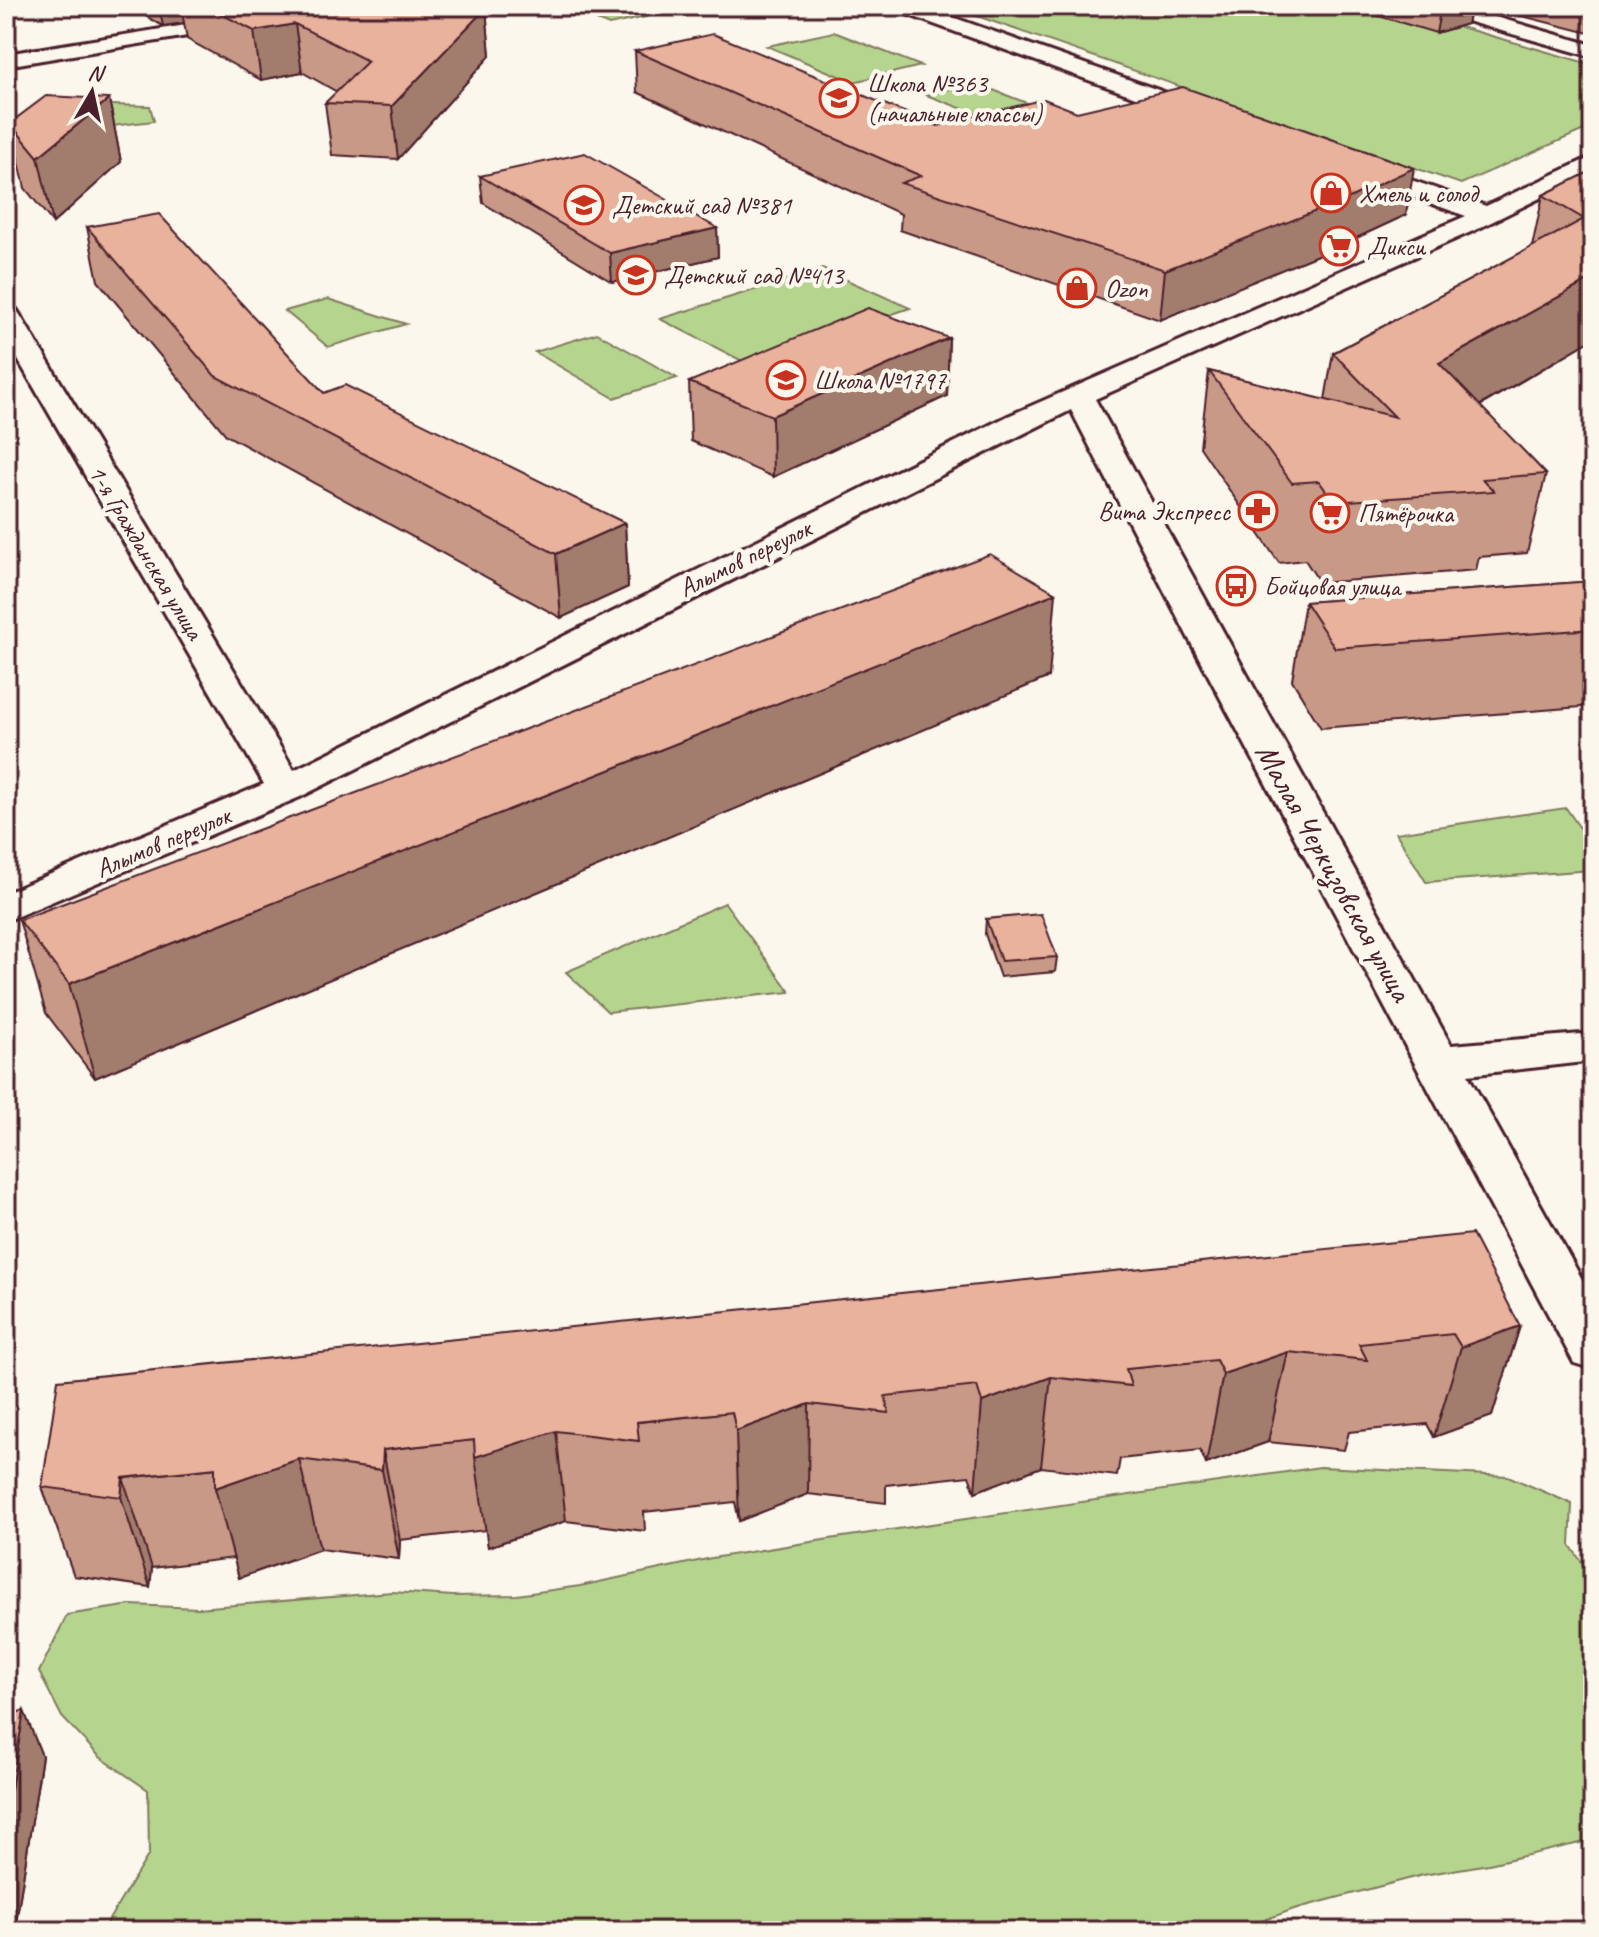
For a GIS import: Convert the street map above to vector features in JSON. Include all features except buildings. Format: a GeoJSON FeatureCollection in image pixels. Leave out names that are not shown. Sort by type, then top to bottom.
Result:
{"type":"FeatureCollection","features":[{"type":"Feature","properties":{"kind":"street"},"geometry":{"type":"LineString","coordinates":[[902,6],[1224,121]]}},
{"type":"Feature","properties":{"kind":"street"},"geometry":{"type":"LineString","coordinates":[[1435,6],[1593,51]]}},
{"type":"Feature","properties":{"kind":"street"},"geometry":{"type":"LineString","coordinates":[[6,60],[211,27]]}},
{"type":"Feature","properties":{"kind":"street"},"geometry":{"type":"LineString","coordinates":[[1328,159],[1488,215],[1593,163]]}},
{"type":"Feature","properties":{"kind":"street","name":"Алымов переулок"},"geometry":{"type":"LineString","coordinates":[[6,908],[286,789],[681,589],[1078,395],[1488,215]]}},
{"type":"Feature","properties":{"kind":"street","name":"1-я Гражданская улица"},"geometry":{"type":"LineString","coordinates":[[6,315],[286,789]]}},
{"type":"Feature","properties":{"kind":"street","name":"Малая Черкизовская улица"},"geometry":{"type":"LineString","coordinates":[[1078,395],[1214,652],[1593,1348]]}},
{"type":"Feature","properties":{"kind":"street"},"geometry":{"type":"LineString","coordinates":[[1437,1062],[1581,1049]]}},
{"type":"Feature","properties":{"kind":"green space"},"geometry":{"type":"Polygon","coordinates":[[[563,6],[659,6],[673,11],[609,25],[563,6]]]}},
{"type":"Feature","properties":{"kind":"green space"},"geometry":{"type":"Polygon","coordinates":[[[948,6],[1387,6],[1593,65],[1593,126],[1461,184],[948,6]]]}},
{"type":"Feature","properties":{"kind":"green space"},"geometry":{"type":"Polygon","coordinates":[[[834,32],[921,66],[853,82],[767,46],[834,32]]]}},
{"type":"Feature","properties":{"kind":"green space"},"geometry":{"type":"Polygon","coordinates":[[[975,83],[1045,110],[997,122],[926,95],[975,83]]]}},
{"type":"Feature","properties":{"kind":"green space"},"geometry":{"type":"Polygon","coordinates":[[[65,104],[150,106],[154,121],[53,133],[65,104]]]}},
{"type":"Feature","properties":{"kind":"green space"},"geometry":{"type":"Polygon","coordinates":[[[822,269],[910,308],[746,363],[660,319],[822,269]]]}},
{"type":"Feature","properties":{"kind":"green space"},"geometry":{"type":"Polygon","coordinates":[[[328,299],[406,324],[328,347],[285,311],[328,299]]]}},
{"type":"Feature","properties":{"kind":"green space"},"geometry":{"type":"Polygon","coordinates":[[[597,333],[677,378],[614,398],[535,352],[597,333]]]}},
{"type":"Feature","properties":{"kind":"green space"},"geometry":{"type":"Polygon","coordinates":[[[1566,808],[1593,847],[1593,870],[1426,882],[1396,833],[1566,808]]]}},
{"type":"Feature","properties":{"kind":"green space"},"geometry":{"type":"Polygon","coordinates":[[[725,903],[790,992],[608,1012],[566,972],[725,903]]]}},
{"type":"Feature","properties":{"kind":"green space"},"geometry":{"type":"Polygon","coordinates":[[[1320,1467],[1508,1476],[1572,1504],[1570,1545],[1593,1579],[1593,1840],[1489,1864],[1423,1875],[1294,1909],[1235,1931],[102,1931],[149,1854],[148,1790],[100,1757],[62,1717],[39,1672],[67,1615],[131,1605],[198,1608],[392,1592],[453,1596],[517,1595],[836,1538],[1320,1467]]]}},
{"type":"Feature","properties":{"kind":"place","name":"Школа №363 (начальные классы)"},"geometry":{"type":"Point","coordinates":[839,98]}},
{"type":"Feature","properties":{"kind":"place","name":"Хмель и солод"},"geometry":{"type":"Point","coordinates":[1331,193]}},
{"type":"Feature","properties":{"kind":"place","name":"Детский сад №381"},"geometry":{"type":"Point","coordinates":[584,205]}},
{"type":"Feature","properties":{"kind":"place","name":"Дикси"},"geometry":{"type":"Point","coordinates":[1339,246]}},
{"type":"Feature","properties":{"kind":"place","name":"Детский сад №413"},"geometry":{"type":"Point","coordinates":[636,275]}},
{"type":"Feature","properties":{"kind":"place","name":"Ozon"},"geometry":{"type":"Point","coordinates":[1077,288]}},
{"type":"Feature","properties":{"kind":"place","name":"Школа №1797"},"geometry":{"type":"Point","coordinates":[786,380]}},
{"type":"Feature","properties":{"kind":"place","name":"Вита Экспресс"},"geometry":{"type":"Point","coordinates":[1258,511]}},
{"type":"Feature","properties":{"kind":"place","name":"Пятёрочка"},"geometry":{"type":"Point","coordinates":[1330,513]}},
{"type":"Feature","properties":{"kind":"place","name":"Бойцовая улица"},"geometry":{"type":"Point","coordinates":[1236,586]}}]}
